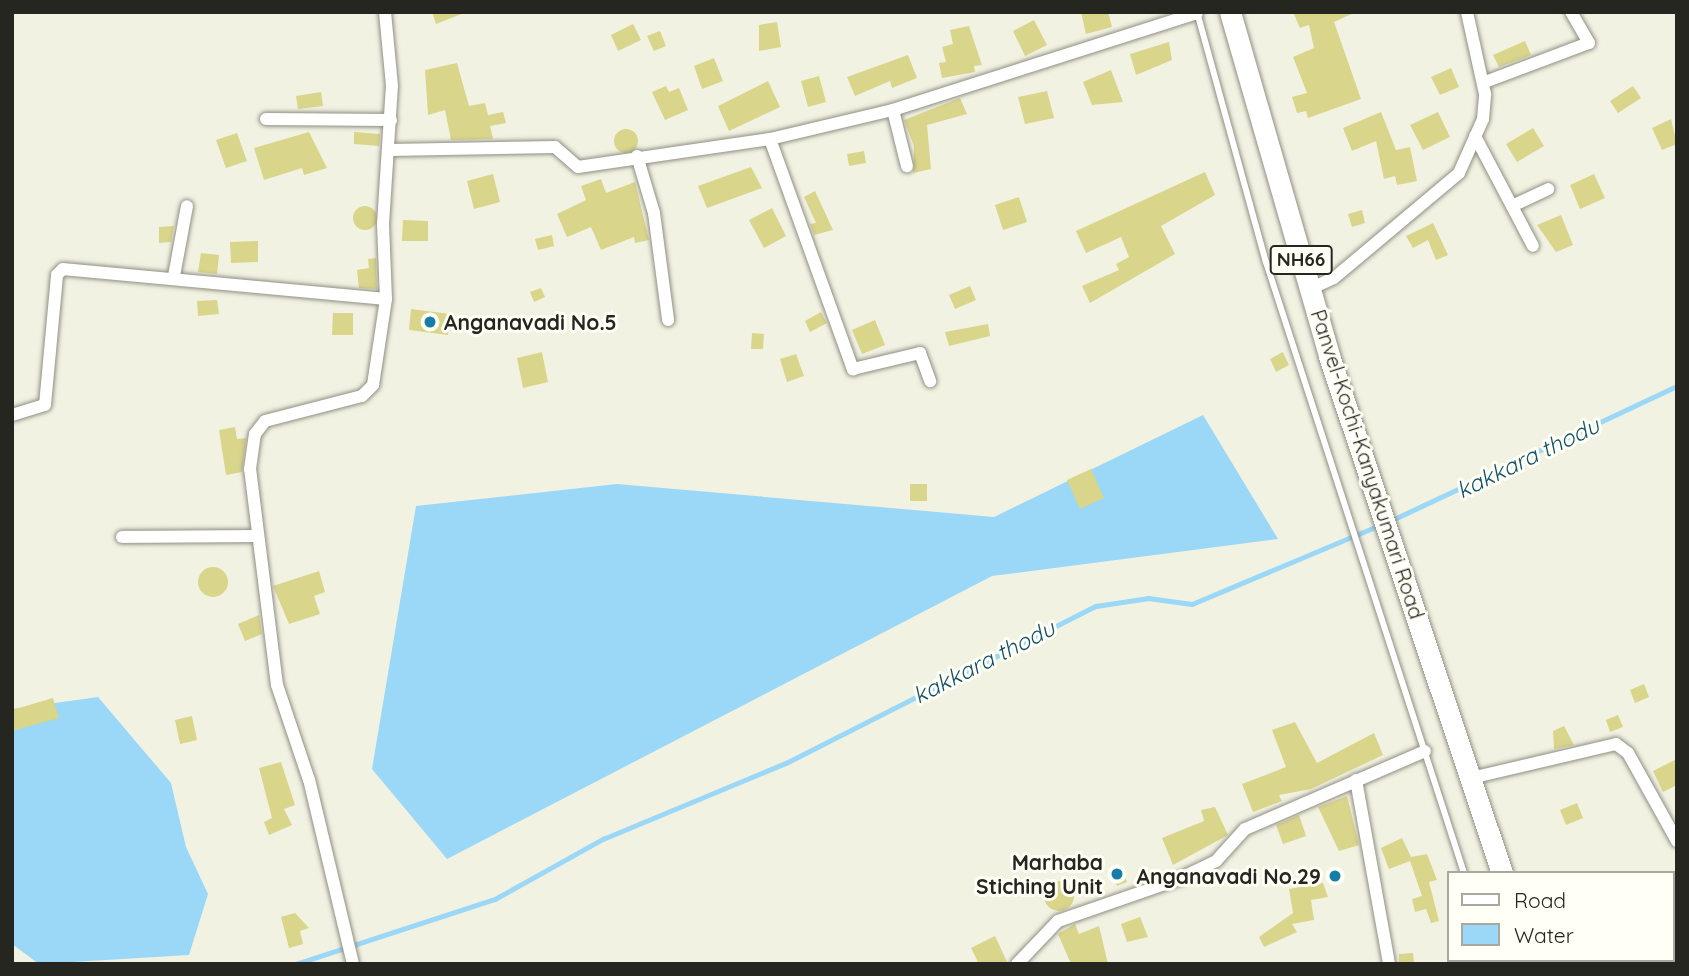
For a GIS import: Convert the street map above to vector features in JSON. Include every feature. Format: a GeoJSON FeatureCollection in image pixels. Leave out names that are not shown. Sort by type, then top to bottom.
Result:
{"type":"FeatureCollection","features":[{"type":"Feature","properties":{"kind":"highway","name":"Panvel-Kochi-Kanyakumari Road"},"geometry":{"type":"LineString","coordinates":[[1230,12],[1310,289],[1381,504],[1398,547],[1501,871]]}},
{"type":"Feature","properties":{"kind":"street"},"geometry":{"type":"LineString","coordinates":[[352,960],[340,928],[309,780],[277,685],[254,536],[250,469],[259,426],[368,392],[386,299],[391,120],[385,12]]}},
{"type":"Feature","properties":{"kind":"street"},"geometry":{"type":"LineString","coordinates":[[1310,289],[1334,278],[1459,173],[1475,136],[1485,82],[1467,12]]}},
{"type":"Feature","properties":{"kind":"street"},"geometry":{"type":"LineString","coordinates":[[1485,82],[1589,43],[1572,12]]}},
{"type":"Feature","properties":{"kind":"street"},"geometry":{"type":"LineString","coordinates":[[389,149],[555,147],[578,167],[637,156],[770,139],[893,110],[1197,13]]}},
{"type":"Feature","properties":{"kind":"street"},"geometry":{"type":"LineString","coordinates":[[893,110],[907,166]]}},
{"type":"Feature","properties":{"kind":"street"},"geometry":{"type":"LineString","coordinates":[[266,119],[391,120]]}},
{"type":"Feature","properties":{"kind":"street"},"geometry":{"type":"LineString","coordinates":[[1475,136],[1533,246]]}},
{"type":"Feature","properties":{"kind":"street"},"geometry":{"type":"LineString","coordinates":[[770,139],[853,369],[920,353],[930,381]]}},
{"type":"Feature","properties":{"kind":"street"},"geometry":{"type":"LineString","coordinates":[[637,156],[654,213],[668,320]]}},
{"type":"Feature","properties":{"kind":"street"},"geometry":{"type":"LineString","coordinates":[[1512,206],[1548,189]]}},
{"type":"Feature","properties":{"kind":"street"},"geometry":{"type":"LineString","coordinates":[[174,276],[187,206]]}},
{"type":"Feature","properties":{"kind":"street"},"geometry":{"type":"LineString","coordinates":[[12,415],[45,405],[60,270],[174,276],[386,299]]}},
{"type":"Feature","properties":{"kind":"street"},"geometry":{"type":"LineString","coordinates":[[122,537],[254,536]]}},
{"type":"Feature","properties":{"kind":"street"},"geometry":{"type":"LineString","coordinates":[[1471,778],[1616,744],[1677,841]]}},
{"type":"Feature","properties":{"kind":"street"},"geometry":{"type":"LineString","coordinates":[[1017,964],[1058,922],[1216,861],[1245,828],[1424,751]]}},
{"type":"Feature","properties":{"kind":"street"},"geometry":{"type":"LineString","coordinates":[[1356,780],[1389,964]]}},
{"type":"Feature","properties":{"kind":"lane"},"geometry":{"type":"LineString","coordinates":[[1197,13],[1266,262],[1463,871]]}},
{"type":"Feature","properties":{"kind":"shaded area"},"geometry":{"type":"Polygon","coordinates":[[[1677,900],[1677,964],[1659,964],[1675,962],[1677,900]]]}},
{"type":"Feature","properties":{"kind":"water"},"geometry":{"type":"Polygon","coordinates":[[[1203,415],[1278,539],[992,576],[447,859],[372,769],[416,506],[617,484],[994,517],[1203,415]]]}},
{"type":"Feature","properties":{"kind":"water"},"geometry":{"type":"Polygon","coordinates":[[[98,697],[171,783],[186,847],[208,894],[189,955],[39,964],[12,944],[12,709],[98,697]]]}},
{"type":"Feature","properties":{"kind":"building"},"geometry":{"type":"Polygon","coordinates":[[[432,12],[464,12],[464,13],[436,24],[432,12]]]}},
{"type":"Feature","properties":{"kind":"building"},"geometry":{"type":"Polygon","coordinates":[[[1081,12],[1108,12],[1112,27],[1086,34],[1081,12]]]}},
{"type":"Feature","properties":{"kind":"building"},"geometry":{"type":"Polygon","coordinates":[[[1293,12],[1356,12],[1334,22],[1361,99],[1308,118],[1306,111],[1297,113],[1292,97],[1307,93],[1293,57],[1314,48],[1309,25],[1300,28],[1293,12]]]}},
{"type":"Feature","properties":{"kind":"building"},"geometry":{"type":"Polygon","coordinates":[[[1034,20],[1047,45],[1025,56],[1013,31],[1034,20]]]}},
{"type":"Feature","properties":{"kind":"building"},"geometry":{"type":"Polygon","coordinates":[[[777,22],[781,47],[759,51],[759,25],[777,22]]]}},
{"type":"Feature","properties":{"kind":"building"},"geometry":{"type":"Polygon","coordinates":[[[633,24],[641,40],[618,51],[611,35],[633,24]]]}},
{"type":"Feature","properties":{"kind":"building"},"geometry":{"type":"Polygon","coordinates":[[[969,26],[982,65],[974,66],[975,72],[942,78],[939,63],[946,62],[942,47],[953,44],[950,30],[969,26]]]}},
{"type":"Feature","properties":{"kind":"building"},"geometry":{"type":"Polygon","coordinates":[[[660,31],[666,46],[654,51],[647,36],[660,31]]]}},
{"type":"Feature","properties":{"kind":"building"},"geometry":{"type":"Polygon","coordinates":[[[1525,41],[1531,55],[1499,67],[1493,55],[1525,41]]]}},
{"type":"Feature","properties":{"kind":"building"},"geometry":{"type":"Polygon","coordinates":[[[1169,42],[1172,60],[1136,75],[1130,54],[1169,42]]]}},
{"type":"Feature","properties":{"kind":"building"},"geometry":{"type":"Polygon","coordinates":[[[908,55],[917,78],[892,88],[890,81],[855,96],[847,77],[908,55]]]}},
{"type":"Feature","properties":{"kind":"building"},"geometry":{"type":"Polygon","coordinates":[[[714,58],[723,81],[702,89],[694,66],[714,58]]]}},
{"type":"Feature","properties":{"kind":"building"},"geometry":{"type":"Polygon","coordinates":[[[457,63],[469,106],[485,103],[488,115],[503,112],[506,123],[490,126],[493,139],[451,140],[445,110],[428,115],[425,70],[457,63]]]}},
{"type":"Feature","properties":{"kind":"building"},"geometry":{"type":"Polygon","coordinates":[[[1451,68],[1459,87],[1440,95],[1431,77],[1451,68]]]}},
{"type":"Feature","properties":{"kind":"building"},"geometry":{"type":"Polygon","coordinates":[[[1111,70],[1123,102],[1092,105],[1083,82],[1111,70]]]}},
{"type":"Feature","properties":{"kind":"building"},"geometry":{"type":"Polygon","coordinates":[[[819,76],[826,102],[808,107],[801,81],[819,76]]]}},
{"type":"Feature","properties":{"kind":"building"},"geometry":{"type":"Polygon","coordinates":[[[768,81],[780,107],[729,131],[718,106],[768,81]]]}},
{"type":"Feature","properties":{"kind":"building"},"geometry":{"type":"Polygon","coordinates":[[[666,86],[669,92],[679,88],[688,110],[665,120],[652,92],[666,86]]]}},
{"type":"Feature","properties":{"kind":"building"},"geometry":{"type":"Polygon","coordinates":[[[1633,86],[1641,98],[1618,113],[1610,101],[1633,86]]]}},
{"type":"Feature","properties":{"kind":"building"},"geometry":{"type":"Polygon","coordinates":[[[1047,91],[1054,118],[1025,124],[1018,97],[1047,91]]]}},
{"type":"Feature","properties":{"kind":"building"},"geometry":{"type":"Polygon","coordinates":[[[321,92],[323,106],[298,109],[296,96],[321,92]]]}},
{"type":"Feature","properties":{"kind":"building"},"geometry":{"type":"Polygon","coordinates":[[[960,98],[967,114],[927,125],[931,169],[913,173],[914,146],[904,120],[960,98]]]}},
{"type":"Feature","properties":{"kind":"building"},"geometry":{"type":"Polygon","coordinates":[[[1381,112],[1396,150],[1410,147],[1417,181],[1397,185],[1395,176],[1384,179],[1376,141],[1352,151],[1343,128],[1381,112]]]}},
{"type":"Feature","properties":{"kind":"building"},"geometry":{"type":"Polygon","coordinates":[[[1438,112],[1450,137],[1423,150],[1410,125],[1438,112]]]}},
{"type":"Feature","properties":{"kind":"building"},"geometry":{"type":"Polygon","coordinates":[[[1671,119],[1677,144],[1662,150],[1652,128],[1671,119]]]}},
{"type":"Feature","properties":{"kind":"building"},"geometry":{"type":"Polygon","coordinates":[[[1533,128],[1544,146],[1517,162],[1506,144],[1533,128]]]}},
{"type":"Feature","properties":{"kind":"building"},"geometry":{"type":"Polygon","coordinates":[[[626,129],[634,133],[638,141],[634,149],[626,153],[618,149],[614,141],[618,133],[626,129]]]}},
{"type":"Feature","properties":{"kind":"building"},"geometry":{"type":"Polygon","coordinates":[[[309,132],[327,168],[304,175],[302,168],[264,180],[254,148],[309,132]]]}},
{"type":"Feature","properties":{"kind":"building"},"geometry":{"type":"Polygon","coordinates":[[[354,132],[380,134],[379,146],[354,144],[354,132]]]}},
{"type":"Feature","properties":{"kind":"building"},"geometry":{"type":"Polygon","coordinates":[[[237,133],[247,161],[226,168],[216,140],[237,133]]]}},
{"type":"Feature","properties":{"kind":"building"},"geometry":{"type":"Polygon","coordinates":[[[864,151],[866,163],[849,166],[847,154],[864,151]]]}},
{"type":"Feature","properties":{"kind":"building"},"geometry":{"type":"Polygon","coordinates":[[[751,167],[762,188],[707,208],[698,186],[751,167]]]}},
{"type":"Feature","properties":{"kind":"building"},"geometry":{"type":"Polygon","coordinates":[[[1205,172],[1215,195],[1161,226],[1175,254],[1090,303],[1082,286],[1119,270],[1116,264],[1129,257],[1121,237],[1086,253],[1076,231],[1205,172]]]}},
{"type":"Feature","properties":{"kind":"building"},"geometry":{"type":"Polygon","coordinates":[[[493,174],[500,202],[474,209],[467,181],[493,174]]]}},
{"type":"Feature","properties":{"kind":"building"},"geometry":{"type":"Polygon","coordinates":[[[1594,174],[1605,198],[1580,209],[1570,185],[1594,174]]]}},
{"type":"Feature","properties":{"kind":"building"},"geometry":{"type":"Polygon","coordinates":[[[601,179],[606,193],[635,182],[649,240],[635,243],[634,237],[601,250],[591,227],[567,237],[557,214],[586,200],[581,186],[601,179]]]}},
{"type":"Feature","properties":{"kind":"building"},"geometry":{"type":"Polygon","coordinates":[[[815,191],[833,230],[814,235],[810,224],[816,223],[804,197],[815,191]]]}},
{"type":"Feature","properties":{"kind":"building"},"geometry":{"type":"Polygon","coordinates":[[[1019,197],[1027,222],[1003,230],[995,205],[1019,197]]]}},
{"type":"Feature","properties":{"kind":"building"},"geometry":{"type":"Polygon","coordinates":[[[365,206],[374,209],[377,218],[374,227],[365,230],[356,227],[353,218],[356,209],[365,206]]]}},
{"type":"Feature","properties":{"kind":"building"},"geometry":{"type":"Polygon","coordinates":[[[772,208],[786,236],[764,248],[749,220],[772,208]]]}},
{"type":"Feature","properties":{"kind":"building"},"geometry":{"type":"Polygon","coordinates":[[[1362,210],[1365,223],[1352,227],[1348,214],[1362,210]]]}},
{"type":"Feature","properties":{"kind":"building"},"geometry":{"type":"Polygon","coordinates":[[[1561,215],[1573,245],[1556,252],[1537,225],[1561,215]]]}},
{"type":"Feature","properties":{"kind":"building"},"geometry":{"type":"Polygon","coordinates":[[[403,220],[428,221],[428,241],[402,241],[403,220]]]}},
{"type":"Feature","properties":{"kind":"building"},"geometry":{"type":"Polygon","coordinates":[[[1433,223],[1448,255],[1436,260],[1428,240],[1413,248],[1406,236],[1433,223]]]}},
{"type":"Feature","properties":{"kind":"building"},"geometry":{"type":"Polygon","coordinates":[[[174,226],[171,242],[159,243],[159,227],[174,226]]]}},
{"type":"Feature","properties":{"kind":"building"},"geometry":{"type":"Polygon","coordinates":[[[552,235],[554,246],[538,250],[535,239],[552,235]]]}},
{"type":"Feature","properties":{"kind":"building"},"geometry":{"type":"Polygon","coordinates":[[[258,241],[258,262],[231,263],[230,242],[258,241]]]}},
{"type":"Feature","properties":{"kind":"building"},"geometry":{"type":"Polygon","coordinates":[[[201,253],[219,255],[217,274],[198,272],[201,253]]]}},
{"type":"Feature","properties":{"kind":"building"},"geometry":{"type":"Polygon","coordinates":[[[376,258],[377,289],[359,288],[357,270],[369,268],[368,259],[376,258]]]}},
{"type":"Feature","properties":{"kind":"building"},"geometry":{"type":"Polygon","coordinates":[[[970,286],[976,300],[955,309],[949,295],[970,286]]]}},
{"type":"Feature","properties":{"kind":"building"},"geometry":{"type":"Polygon","coordinates":[[[541,288],[545,297],[534,302],[530,292],[541,288]]]}},
{"type":"Feature","properties":{"kind":"building"},"geometry":{"type":"Polygon","coordinates":[[[217,300],[219,314],[198,316],[197,301],[217,300]]]}},
{"type":"Feature","properties":{"kind":"building","name":"Anganavadi No.5"},"geometry":{"type":"Polygon","coordinates":[[[411,309],[450,314],[448,335],[409,330],[411,309]]]}},
{"type":"Feature","properties":{"kind":"building"},"geometry":{"type":"Polygon","coordinates":[[[821,312],[827,323],[810,332],[805,321],[821,312]]]}},
{"type":"Feature","properties":{"kind":"building"},"geometry":{"type":"Polygon","coordinates":[[[333,313],[353,313],[353,335],[332,335],[333,313]]]}},
{"type":"Feature","properties":{"kind":"building"},"geometry":{"type":"Polygon","coordinates":[[[875,320],[885,345],[862,354],[852,330],[875,320]]]}},
{"type":"Feature","properties":{"kind":"building"},"geometry":{"type":"Polygon","coordinates":[[[988,324],[990,336],[949,346],[945,332],[988,324]]]}},
{"type":"Feature","properties":{"kind":"building"},"geometry":{"type":"Polygon","coordinates":[[[752,333],[764,334],[763,349],[751,349],[752,333]]]}},
{"type":"Feature","properties":{"kind":"building"},"geometry":{"type":"Polygon","coordinates":[[[542,352],[548,382],[523,388],[517,358],[542,352]]]}},
{"type":"Feature","properties":{"kind":"building"},"geometry":{"type":"Polygon","coordinates":[[[1283,352],[1289,365],[1276,372],[1270,359],[1283,352]]]}},
{"type":"Feature","properties":{"kind":"building"},"geometry":{"type":"Polygon","coordinates":[[[796,354],[804,376],[787,382],[780,359],[796,354]]]}},
{"type":"Feature","properties":{"kind":"building"},"geometry":{"type":"Polygon","coordinates":[[[235,427],[237,439],[246,438],[242,472],[226,475],[219,430],[235,427]]]}},
{"type":"Feature","properties":{"kind":"building"},"geometry":{"type":"Polygon","coordinates":[[[1091,469],[1104,498],[1080,509],[1067,480],[1091,469]]]}},
{"type":"Feature","properties":{"kind":"building"},"geometry":{"type":"Polygon","coordinates":[[[910,484],[927,484],[927,501],[910,501],[910,484]]]}},
{"type":"Feature","properties":{"kind":"building"},"geometry":{"type":"Polygon","coordinates":[[[213,567],[224,571],[228,582],[224,593],[213,597],[202,593],[198,582],[202,571],[213,567]]]}},
{"type":"Feature","properties":{"kind":"building"},"geometry":{"type":"Polygon","coordinates":[[[319,571],[325,592],[314,596],[320,614],[289,624],[273,586],[319,571]]]}},
{"type":"Feature","properties":{"kind":"building"},"geometry":{"type":"Polygon","coordinates":[[[259,615],[262,634],[245,641],[238,624],[259,615]]]}},
{"type":"Feature","properties":{"kind":"building"},"geometry":{"type":"Polygon","coordinates":[[[1644,684],[1649,697],[1635,703],[1630,690],[1644,684]]]}},
{"type":"Feature","properties":{"kind":"building"},"geometry":{"type":"Polygon","coordinates":[[[53,698],[59,718],[12,731],[12,710],[53,698]]]}},
{"type":"Feature","properties":{"kind":"building"},"geometry":{"type":"Polygon","coordinates":[[[1618,715],[1623,727],[1610,732],[1606,720],[1618,715]]]}},
{"type":"Feature","properties":{"kind":"building"},"geometry":{"type":"Polygon","coordinates":[[[192,716],[197,740],[180,744],[175,720],[192,716]]]}},
{"type":"Feature","properties":{"kind":"building"},"geometry":{"type":"Polygon","coordinates":[[[1295,722],[1317,763],[1374,733],[1383,755],[1311,789],[1279,795],[1282,801],[1253,812],[1242,784],[1286,767],[1272,730],[1295,722]]]}},
{"type":"Feature","properties":{"kind":"building"},"geometry":{"type":"Polygon","coordinates":[[[1564,726],[1574,745],[1554,749],[1553,731],[1564,726]]]}},
{"type":"Feature","properties":{"kind":"building"},"geometry":{"type":"Polygon","coordinates":[[[1677,759],[1677,785],[1663,792],[1653,771],[1677,759]]]}},
{"type":"Feature","properties":{"kind":"building"},"geometry":{"type":"Polygon","coordinates":[[[281,762],[295,805],[284,809],[292,825],[269,835],[264,822],[272,818],[259,768],[281,762]]]}},
{"type":"Feature","properties":{"kind":"building"},"geometry":{"type":"Polygon","coordinates":[[[1347,796],[1359,845],[1339,851],[1318,807],[1347,796]]]}},
{"type":"Feature","properties":{"kind":"building"},"geometry":{"type":"Polygon","coordinates":[[[1577,803],[1583,818],[1566,825],[1560,810],[1577,803]]]}},
{"type":"Feature","properties":{"kind":"building"},"geometry":{"type":"Polygon","coordinates":[[[1215,807],[1228,835],[1173,865],[1162,838],[1204,821],[1201,810],[1215,807]]]}},
{"type":"Feature","properties":{"kind":"building"},"geometry":{"type":"Polygon","coordinates":[[[1299,815],[1306,836],[1283,844],[1276,825],[1299,815]]]}},
{"type":"Feature","properties":{"kind":"building"},"geometry":{"type":"Polygon","coordinates":[[[1402,838],[1411,857],[1427,854],[1437,880],[1429,882],[1439,921],[1431,923],[1426,909],[1415,912],[1412,899],[1422,896],[1410,861],[1389,869],[1381,848],[1402,838]]]}},
{"type":"Feature","properties":{"kind":"building"},"geometry":{"type":"Polygon","coordinates":[[[1121,867],[1127,882],[1117,886],[1111,871],[1121,867]]]}},
{"type":"Feature","properties":{"kind":"building"},"geometry":{"type":"Polygon","coordinates":[[[1059,881],[1065,882],[1073,890],[1073,902],[1065,910],[1059,911],[1053,910],[1045,902],[1044,896],[1045,890],[1053,882],[1059,881]]]}},
{"type":"Feature","properties":{"kind":"building"},"geometry":{"type":"Polygon","coordinates":[[[1323,883],[1328,897],[1311,900],[1314,920],[1292,924],[1297,932],[1264,947],[1259,937],[1293,913],[1289,889],[1323,883]]]}},
{"type":"Feature","properties":{"kind":"building"},"geometry":{"type":"Polygon","coordinates":[[[295,913],[309,928],[300,931],[303,944],[289,948],[281,917],[295,913]]]}},
{"type":"Feature","properties":{"kind":"building"},"geometry":{"type":"Polygon","coordinates":[[[1140,917],[1148,937],[1127,942],[1121,924],[1140,917]]]}},
{"type":"Feature","properties":{"kind":"building"},"geometry":{"type":"Polygon","coordinates":[[[1075,924],[1079,934],[1099,926],[1108,964],[1071,964],[1058,934],[1075,924]]]}},
{"type":"Feature","properties":{"kind":"building"},"geometry":{"type":"Polygon","coordinates":[[[995,936],[1008,964],[979,964],[971,948],[995,936]]]}},
{"type":"Feature","properties":{"kind":"building"},"geometry":{"type":"Polygon","coordinates":[[[1413,953],[1414,964],[1399,964],[1399,954],[1413,953]]]}},
{"type":"Feature","properties":{"kind":"waterway","name":"kakkara thodu"},"geometry":{"type":"LineString","coordinates":[[1390,521],[1677,386]]}},
{"type":"Feature","properties":{"kind":"waterway","name":"kakkara thodu"},"geometry":{"type":"LineString","coordinates":[[296,964],[495,899],[603,839],[786,763],[1096,606],[1148,598],[1192,604],[1378,526]]}},
{"type":"Feature","properties":{"kind":"place","name":"Anganavadi No.5"},"geometry":{"type":"Point","coordinates":[430,322]}},
{"type":"Feature","properties":{"kind":"place","name":"Marhaba Stiching Unit"},"geometry":{"type":"Point","coordinates":[1117,874]}},
{"type":"Feature","properties":{"kind":"place","name":"Anganavadi No.29"},"geometry":{"type":"Point","coordinates":[1335,876]}}]}
